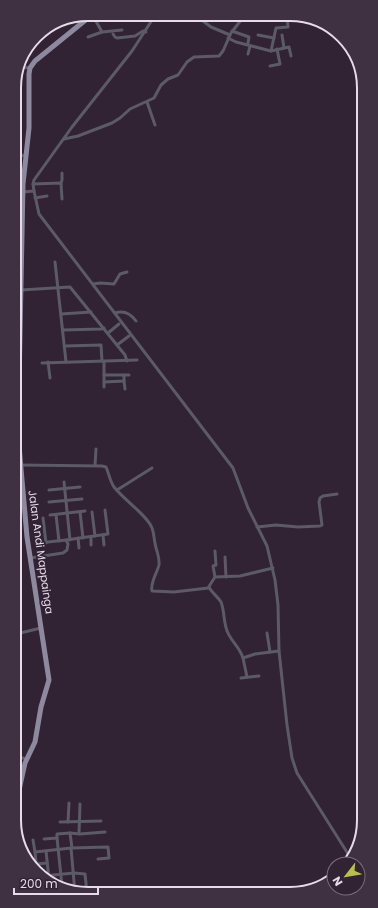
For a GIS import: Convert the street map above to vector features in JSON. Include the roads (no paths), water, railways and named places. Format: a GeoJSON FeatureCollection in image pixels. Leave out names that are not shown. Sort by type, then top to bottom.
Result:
{"type":"FeatureCollection","features":[{"type":"Feature","properties":{"kind":"main road"},"geometry":{"type":"LineString","coordinates":[[30,68],[38,58],[84,21]]}},
{"type":"Feature","properties":{"kind":"main road","name":"Jalan Andi Mappainga"},"geometry":{"type":"LineString","coordinates":[[21,290],[23,184],[29,128],[28,89],[30,68]]}},
{"type":"Feature","properties":{"kind":"main road","name":"Jalan Andi Mappainga"},"geometry":{"type":"LineString","coordinates":[[21,474],[30,558],[49,680],[41,707],[35,742],[26,759],[21,782]]}},
{"type":"Feature","properties":{"kind":"street"},"geometry":{"type":"LineString","coordinates":[[96,21],[102,32]]}},
{"type":"Feature","properties":{"kind":"street"},"geometry":{"type":"LineString","coordinates":[[152,21],[146,32],[34,180],[33,184],[38,214],[232,465],[257,527],[267,546],[273,568],[278,605],[278,651],[287,725],[296,769],[348,854]]}},
{"type":"Feature","properties":{"kind":"street"},"geometry":{"type":"LineString","coordinates":[[204,21],[236,42],[249,44],[271,51],[289,47],[291,56]]}},
{"type":"Feature","properties":{"kind":"street"},"geometry":{"type":"LineString","coordinates":[[64,139],[83,134],[114,122],[130,109],[154,98],[161,85],[168,79],[178,75],[191,60],[198,56],[219,56],[223,51],[232,31],[240,21]]}},
{"type":"Feature","properties":{"kind":"street"},"geometry":{"type":"LineString","coordinates":[[271,51],[276,28],[288,27],[288,21]]}},
{"type":"Feature","properties":{"kind":"street"},"geometry":{"type":"LineString","coordinates":[[88,37],[102,32],[122,30]]}},
{"type":"Feature","properties":{"kind":"street"},"geometry":{"type":"LineString","coordinates":[[113,34],[115,38],[117,38],[136,36],[143,31],[146,32]]}},
{"type":"Feature","properties":{"kind":"street"},"geometry":{"type":"LineString","coordinates":[[232,31],[249,37],[248,54]]}},
{"type":"Feature","properties":{"kind":"street"},"geometry":{"type":"LineString","coordinates":[[258,35],[274,38]]}},
{"type":"Feature","properties":{"kind":"street"},"geometry":{"type":"LineString","coordinates":[[282,35],[284,48]]}},
{"type":"Feature","properties":{"kind":"street"},"geometry":{"type":"LineString","coordinates":[[270,66],[280,64],[276,50]]}},
{"type":"Feature","properties":{"kind":"street"},"geometry":{"type":"LineString","coordinates":[[24,68],[30,68]]}},
{"type":"Feature","properties":{"kind":"street"},"geometry":{"type":"LineString","coordinates":[[147,102],[155,125]]}},
{"type":"Feature","properties":{"kind":"street"},"geometry":{"type":"LineString","coordinates":[[21,156],[26,155]]}},
{"type":"Feature","properties":{"kind":"street"},"geometry":{"type":"LineString","coordinates":[[62,174],[62,199]]}},
{"type":"Feature","properties":{"kind":"street"},"geometry":{"type":"LineString","coordinates":[[33,184],[61,183]]}},
{"type":"Feature","properties":{"kind":"street"},"geometry":{"type":"LineString","coordinates":[[23,192],[34,191]]}},
{"type":"Feature","properties":{"kind":"street"},"geometry":{"type":"LineString","coordinates":[[35,198],[46,196]]}},
{"type":"Feature","properties":{"kind":"street"},"geometry":{"type":"LineString","coordinates":[[55,262],[66,362]]}},
{"type":"Feature","properties":{"kind":"street"},"geometry":{"type":"LineString","coordinates":[[92,284],[114,284],[120,274],[127,272]]}},
{"type":"Feature","properties":{"kind":"street"},"geometry":{"type":"LineString","coordinates":[[21,290],[70,287],[126,356],[127,361]]}},
{"type":"Feature","properties":{"kind":"street"},"geometry":{"type":"LineString","coordinates":[[60,314],[91,312]]}},
{"type":"Feature","properties":{"kind":"street"},"geometry":{"type":"LineString","coordinates":[[115,313],[128,313],[136,322]]}},
{"type":"Feature","properties":{"kind":"street"},"geometry":{"type":"LineString","coordinates":[[108,333],[119,324]]}},
{"type":"Feature","properties":{"kind":"street"},"geometry":{"type":"LineString","coordinates":[[63,330],[104,328]]}},
{"type":"Feature","properties":{"kind":"street"},"geometry":{"type":"LineString","coordinates":[[117,345],[129,336]]}},
{"type":"Feature","properties":{"kind":"street"},"geometry":{"type":"LineString","coordinates":[[64,346],[101,345],[104,387]]}},
{"type":"Feature","properties":{"kind":"street"},"geometry":{"type":"LineString","coordinates":[[42,363],[137,360]]}},
{"type":"Feature","properties":{"kind":"street"},"geometry":{"type":"LineString","coordinates":[[48,362],[50,378]]}},
{"type":"Feature","properties":{"kind":"street"},"geometry":{"type":"LineString","coordinates":[[104,375],[129,375]]}},
{"type":"Feature","properties":{"kind":"street"},"geometry":{"type":"LineString","coordinates":[[124,375],[125,389]]}},
{"type":"Feature","properties":{"kind":"street"},"geometry":{"type":"LineString","coordinates":[[104,382],[124,381]]}},
{"type":"Feature","properties":{"kind":"street"},"geometry":{"type":"LineString","coordinates":[[95,465],[96,448]]}},
{"type":"Feature","properties":{"kind":"street"},"geometry":{"type":"LineString","coordinates":[[21,465],[95,465],[106,467],[110,481],[145,518],[153,529],[159,561],[152,591],[174,592],[209,587],[216,577],[240,576],[273,568]]}},
{"type":"Feature","properties":{"kind":"street"},"geometry":{"type":"LineString","coordinates":[[117,490],[152,468]]}},
{"type":"Feature","properties":{"kind":"street"},"geometry":{"type":"LineString","coordinates":[[64,482],[70,540]]}},
{"type":"Feature","properties":{"kind":"street"},"geometry":{"type":"LineString","coordinates":[[49,490],[80,487]]}},
{"type":"Feature","properties":{"kind":"street"},"geometry":{"type":"LineString","coordinates":[[257,527],[276,525],[298,527],[320,526],[322,525],[319,502],[320,498],[323,496],[337,494]]}},
{"type":"Feature","properties":{"kind":"street"},"geometry":{"type":"LineString","coordinates":[[49,502],[82,499]]}},
{"type":"Feature","properties":{"kind":"street"},"geometry":{"type":"LineString","coordinates":[[39,543],[108,534],[105,510]]}},
{"type":"Feature","properties":{"kind":"street"},"geometry":{"type":"LineString","coordinates":[[50,515],[85,511]]}},
{"type":"Feature","properties":{"kind":"street"},"geometry":{"type":"LineString","coordinates":[[80,512],[83,538]]}},
{"type":"Feature","properties":{"kind":"street"},"geometry":{"type":"LineString","coordinates":[[91,544],[93,536],[92,512]]}},
{"type":"Feature","properties":{"kind":"street"},"geometry":{"type":"LineString","coordinates":[[56,514],[59,541]]}},
{"type":"Feature","properties":{"kind":"street"},"geometry":{"type":"LineString","coordinates":[[44,518],[46,543]]}},
{"type":"Feature","properties":{"kind":"street"},"geometry":{"type":"LineString","coordinates":[[103,535],[104,545]]}},
{"type":"Feature","properties":{"kind":"street"},"geometry":{"type":"LineString","coordinates":[[78,538],[79,548]]}},
{"type":"Feature","properties":{"kind":"street"},"geometry":{"type":"LineString","coordinates":[[30,558],[64,552],[67,550],[68,544],[66,540]]}},
{"type":"Feature","properties":{"kind":"street"},"geometry":{"type":"LineString","coordinates":[[215,551],[216,565],[213,566],[216,577]]}},
{"type":"Feature","properties":{"kind":"street"},"geometry":{"type":"LineString","coordinates":[[224,557],[226,576]]}},
{"type":"Feature","properties":{"kind":"street"},"geometry":{"type":"LineString","coordinates":[[209,587],[212,593],[221,602],[226,628],[240,651],[247,677]]}},
{"type":"Feature","properties":{"kind":"street"},"geometry":{"type":"LineString","coordinates":[[21,633],[42,628]]}},
{"type":"Feature","properties":{"kind":"street"},"geometry":{"type":"LineString","coordinates":[[267,633],[270,652]]}},
{"type":"Feature","properties":{"kind":"street"},"geometry":{"type":"LineString","coordinates":[[243,658],[254,654],[278,651]]}},
{"type":"Feature","properties":{"kind":"street"},"geometry":{"type":"LineString","coordinates":[[241,678],[259,676]]}},
{"type":"Feature","properties":{"kind":"street"},"geometry":{"type":"LineString","coordinates":[[21,758],[26,759]]}},
{"type":"Feature","properties":{"kind":"street"},"geometry":{"type":"LineString","coordinates":[[68,803],[68,822]]}},
{"type":"Feature","properties":{"kind":"street"},"geometry":{"type":"LineString","coordinates":[[79,833],[78,822],[80,804]]}},
{"type":"Feature","properties":{"kind":"street"},"geometry":{"type":"LineString","coordinates":[[60,822],[101,821]]}},
{"type":"Feature","properties":{"kind":"street"},"geometry":{"type":"LineString","coordinates":[[62,881],[57,834],[105,832]]}},
{"type":"Feature","properties":{"kind":"street"},"geometry":{"type":"LineString","coordinates":[[70,833],[75,886]]}},
{"type":"Feature","properties":{"kind":"street"},"geometry":{"type":"LineString","coordinates":[[44,839],[57,838]]}},
{"type":"Feature","properties":{"kind":"street"},"geometry":{"type":"LineString","coordinates":[[33,840],[36,862]]}},
{"type":"Feature","properties":{"kind":"street"},"geometry":{"type":"LineString","coordinates":[[35,852],[71,848],[108,847],[109,858],[98,859]]}},
{"type":"Feature","properties":{"kind":"street"},"geometry":{"type":"LineString","coordinates":[[46,851],[49,874]]}},
{"type":"Feature","properties":{"kind":"street"},"geometry":{"type":"LineString","coordinates":[[38,864],[47,863]]}},
{"type":"Feature","properties":{"kind":"street"},"geometry":{"type":"LineString","coordinates":[[52,876],[74,873],[85,874],[86,887]]}}]}
